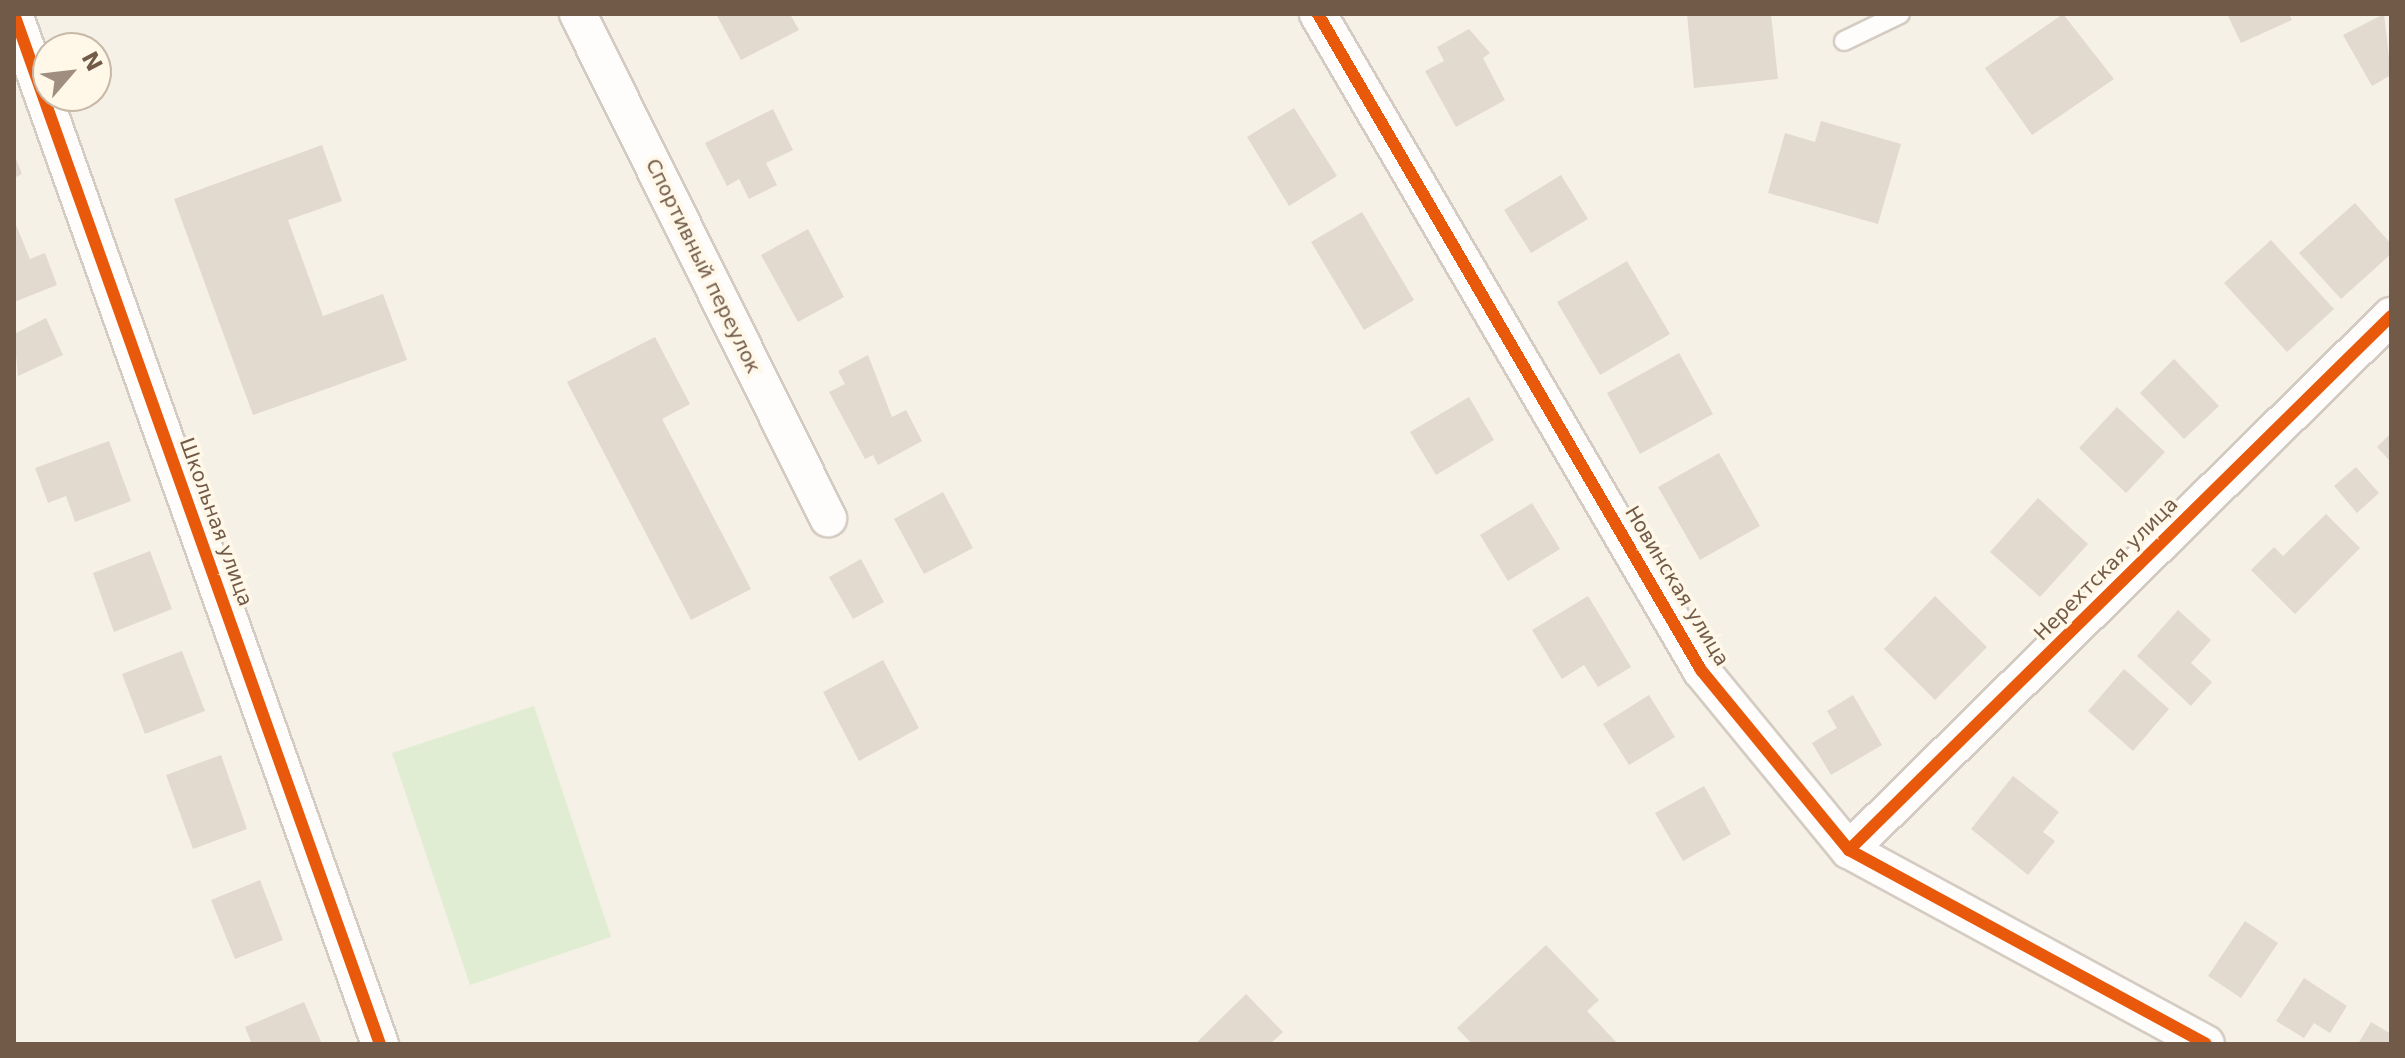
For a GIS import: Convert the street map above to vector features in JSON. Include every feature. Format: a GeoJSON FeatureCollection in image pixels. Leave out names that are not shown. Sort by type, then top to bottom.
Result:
{"type":"FeatureCollection","features":[{"type":"Feature","properties":{"kind":"street","name":"Школьная улица"},"geometry":{"type":"LineString","coordinates":[[14,14],[380,1044]]}},
{"type":"Feature","properties":{"kind":"street","name":"Спортивный переулок"},"geometry":{"type":"LineString","coordinates":[[578,14],[828,518]]}},
{"type":"Feature","properties":{"kind":"street","name":"Новинская улица"},"geometry":{"type":"LineString","coordinates":[[1318,14],[1701,670],[1849,850],[2195,1042]]}},
{"type":"Feature","properties":{"kind":"street","name":"Нерехтская улица"},"geometry":{"type":"LineString","coordinates":[[1849,850],[2391,316]]}},
{"type":"Feature","properties":{"kind":"lane"},"geometry":{"type":"LineString","coordinates":[[1844,41],[1900,14]]}},
{"type":"Feature","properties":{"kind":"green space"},"geometry":{"type":"Polygon","coordinates":[[[534,706],[611,937],[470,985],[392,753],[534,706]]]}},
{"type":"Feature","properties":{"kind":"building"},"geometry":{"type":"Polygon","coordinates":[[[716,14],[790,14],[799,30],[741,60],[716,14]]]}},
{"type":"Feature","properties":{"kind":"building"},"geometry":{"type":"Polygon","coordinates":[[[1687,14],[1771,14],[1778,79],[1694,88],[1687,14]]]}},
{"type":"Feature","properties":{"kind":"building"},"geometry":{"type":"Polygon","coordinates":[[[2063,14],[2114,79],[2032,135],[1985,68],[2063,14]]]}},
{"type":"Feature","properties":{"kind":"building"},"geometry":{"type":"Polygon","coordinates":[[[2227,14],[2289,14],[2292,20],[2241,43],[2227,14]]]}},
{"type":"Feature","properties":{"kind":"building"},"geometry":{"type":"Polygon","coordinates":[[[2384,14],[2391,75],[2372,86],[2343,35],[2384,14]]]}},
{"type":"Feature","properties":{"kind":"building"},"geometry":{"type":"Polygon","coordinates":[[[1469,29],[1490,53],[1483,58],[1505,100],[1456,127],[1425,71],[1444,61],[1437,47],[1469,29]]]}},
{"type":"Feature","properties":{"kind":"building"},"geometry":{"type":"Polygon","coordinates":[[[1294,108],[1337,176],[1289,206],[1247,137],[1294,108]]]}},
{"type":"Feature","properties":{"kind":"building"},"geometry":{"type":"Polygon","coordinates":[[[773,109],[793,150],[766,163],[777,185],[749,199],[739,179],[727,186],[705,143],[773,109]]]}},
{"type":"Feature","properties":{"kind":"building"},"geometry":{"type":"Polygon","coordinates":[[[1821,121],[1901,144],[1878,224],[1768,193],[1785,133],[1815,142],[1821,121]]]}},
{"type":"Feature","properties":{"kind":"building"},"geometry":{"type":"Polygon","coordinates":[[[322,145],[342,201],[288,220],[323,316],[383,294],[407,360],[253,415],[174,199],[322,145]]]}},
{"type":"Feature","properties":{"kind":"building"},"geometry":{"type":"Polygon","coordinates":[[[14,154],[22,174],[14,178],[14,154]]]}},
{"type":"Feature","properties":{"kind":"building"},"geometry":{"type":"Polygon","coordinates":[[[1561,175],[1588,219],[1531,253],[1504,210],[1561,175]]]}},
{"type":"Feature","properties":{"kind":"building"},"geometry":{"type":"Polygon","coordinates":[[[2355,203],[2391,244],[2391,254],[2341,299],[2299,253],[2355,203]]]}},
{"type":"Feature","properties":{"kind":"building"},"geometry":{"type":"Polygon","coordinates":[[[1362,212],[1414,300],[1364,330],[1311,242],[1362,212]]]}},
{"type":"Feature","properties":{"kind":"building"},"geometry":{"type":"Polygon","coordinates":[[[14,220],[30,259],[45,253],[57,285],[14,302],[14,220]]]}},
{"type":"Feature","properties":{"kind":"building"},"geometry":{"type":"Polygon","coordinates":[[[808,229],[844,297],[798,322],[761,255],[808,229]]]}},
{"type":"Feature","properties":{"kind":"building"},"geometry":{"type":"Polygon","coordinates":[[[2271,240],[2334,309],[2287,352],[2224,283],[2271,240]]]}},
{"type":"Feature","properties":{"kind":"building"},"geometry":{"type":"Polygon","coordinates":[[[1627,261],[1670,334],[1600,375],[1557,302],[1627,261]]]}},
{"type":"Feature","properties":{"kind":"building"},"geometry":{"type":"Polygon","coordinates":[[[46,318],[63,355],[18,376],[14,334],[46,318]]]}},
{"type":"Feature","properties":{"kind":"building"},"geometry":{"type":"Polygon","coordinates":[[[655,337],[690,404],[662,419],[751,589],[691,620],[567,382],[655,337]]]}},
{"type":"Feature","properties":{"kind":"building"},"geometry":{"type":"Polygon","coordinates":[[[1679,353],[1713,414],[1640,454],[1607,393],[1679,353]]]}},
{"type":"Feature","properties":{"kind":"building"},"geometry":{"type":"Polygon","coordinates":[[[868,355],[892,417],[906,410],[922,441],[878,465],[873,455],[865,459],[829,392],[845,384],[838,371],[868,355]]]}},
{"type":"Feature","properties":{"kind":"building"},"geometry":{"type":"Polygon","coordinates":[[[2174,359],[2219,406],[2184,439],[2140,393],[2174,359]]]}},
{"type":"Feature","properties":{"kind":"building"},"geometry":{"type":"Polygon","coordinates":[[[1469,397],[1494,440],[1436,475],[1410,432],[1469,397]]]}},
{"type":"Feature","properties":{"kind":"building"},"geometry":{"type":"Polygon","coordinates":[[[2117,407],[2165,452],[2126,493],[2079,448],[2117,407]]]}},
{"type":"Feature","properties":{"kind":"building"},"geometry":{"type":"Polygon","coordinates":[[[2391,433],[2391,462],[2377,447],[2391,433]]]}},
{"type":"Feature","properties":{"kind":"building"},"geometry":{"type":"Polygon","coordinates":[[[109,441],[131,501],[75,522],[66,496],[48,503],[35,468],[109,441]]]}},
{"type":"Feature","properties":{"kind":"building"},"geometry":{"type":"Polygon","coordinates":[[[1719,453],[1760,526],[1700,560],[1658,487],[1719,453]]]}},
{"type":"Feature","properties":{"kind":"building"},"geometry":{"type":"Polygon","coordinates":[[[2356,467],[2379,493],[2357,513],[2334,486],[2356,467]]]}},
{"type":"Feature","properties":{"kind":"building"},"geometry":{"type":"Polygon","coordinates":[[[943,492],[973,548],[924,574],[894,519],[943,492]]]}},
{"type":"Feature","properties":{"kind":"building"},"geometry":{"type":"Polygon","coordinates":[[[2038,498],[2088,544],[2040,597],[1990,552],[2038,498]]]}},
{"type":"Feature","properties":{"kind":"building"},"geometry":{"type":"Polygon","coordinates":[[[1532,503],[1560,549],[1508,581],[1480,535],[1532,503]]]}},
{"type":"Feature","properties":{"kind":"building"},"geometry":{"type":"Polygon","coordinates":[[[2326,514],[2360,548],[2295,614],[2251,570],[2274,547],[2283,556],[2326,514]]]}},
{"type":"Feature","properties":{"kind":"building"},"geometry":{"type":"Polygon","coordinates":[[[150,551],[172,609],[114,632],[93,573],[150,551]]]}},
{"type":"Feature","properties":{"kind":"building"},"geometry":{"type":"Polygon","coordinates":[[[861,559],[884,602],[853,619],[829,577],[861,559]]]}},
{"type":"Feature","properties":{"kind":"building"},"geometry":{"type":"Polygon","coordinates":[[[1588,596],[1631,667],[1598,687],[1584,665],[1562,679],[1532,630],[1588,596]]]}},
{"type":"Feature","properties":{"kind":"building"},"geometry":{"type":"Polygon","coordinates":[[[1935,596],[1987,647],[1935,700],[1884,649],[1935,596]]]}},
{"type":"Feature","properties":{"kind":"building"},"geometry":{"type":"Polygon","coordinates":[[[2178,610],[2211,640],[2191,663],[2212,682],[2191,706],[2137,656],[2178,610]]]}},
{"type":"Feature","properties":{"kind":"building"},"geometry":{"type":"Polygon","coordinates":[[[182,651],[205,711],[145,734],[122,674],[182,651]]]}},
{"type":"Feature","properties":{"kind":"building"},"geometry":{"type":"Polygon","coordinates":[[[883,660],[919,728],[859,761],[823,692],[883,660]]]}},
{"type":"Feature","properties":{"kind":"building"},"geometry":{"type":"Polygon","coordinates":[[[2124,669],[2169,709],[2133,751],[2088,711],[2124,669]]]}},
{"type":"Feature","properties":{"kind":"building"},"geometry":{"type":"Polygon","coordinates":[[[1649,695],[1675,737],[1629,765],[1603,724],[1649,695]]]}},
{"type":"Feature","properties":{"kind":"building"},"geometry":{"type":"Polygon","coordinates":[[[1853,695],[1882,745],[1831,775],[1812,743],[1837,728],[1827,711],[1853,695]]]}},
{"type":"Feature","properties":{"kind":"building"},"geometry":{"type":"Polygon","coordinates":[[[221,755],[247,829],[193,849],[166,775],[221,755]]]}},
{"type":"Feature","properties":{"kind":"building"},"geometry":{"type":"Polygon","coordinates":[[[2013,776],[2059,812],[2043,832],[2055,841],[2028,875],[1971,829],[2013,776]]]}},
{"type":"Feature","properties":{"kind":"building"},"geometry":{"type":"Polygon","coordinates":[[[1704,786],[1731,834],[1683,861],[1655,813],[1704,786]]]}},
{"type":"Feature","properties":{"kind":"building"},"geometry":{"type":"Polygon","coordinates":[[[260,880],[283,940],[235,959],[211,900],[260,880]]]}},
{"type":"Feature","properties":{"kind":"building"},"geometry":{"type":"Polygon","coordinates":[[[2245,921],[2278,943],[2241,998],[2208,976],[2245,921]]]}},
{"type":"Feature","properties":{"kind":"building"},"geometry":{"type":"Polygon","coordinates":[[[1546,945],[1599,1000],[1587,1011],[1618,1044],[1472,1044],[1457,1028],[1546,945]]]}},
{"type":"Feature","properties":{"kind":"building"},"geometry":{"type":"Polygon","coordinates":[[[2304,978],[2347,1006],[2330,1033],[2314,1023],[2304,1038],[2276,1021],[2304,978]]]}},
{"type":"Feature","properties":{"kind":"building"},"geometry":{"type":"Polygon","coordinates":[[[1246,994],[1283,1032],[1270,1044],[1195,1044],[1246,994]]]}},
{"type":"Feature","properties":{"kind":"building"},"geometry":{"type":"Polygon","coordinates":[[[304,1002],[322,1044],[252,1044],[245,1027],[304,1002]]]}},
{"type":"Feature","properties":{"kind":"building"},"geometry":{"type":"Polygon","coordinates":[[[2371,1022],[2391,1034],[2391,1044],[2358,1044],[2371,1022]]]}},
{"type":"Feature","properties":{"kind":"cycle path"},"geometry":{"type":"LineString","coordinates":[[14,14],[380,1044]]}},
{"type":"Feature","properties":{"kind":"cycle path"},"geometry":{"type":"LineString","coordinates":[[1318,14],[1701,670],[1849,850],[2206,1044]]}},
{"type":"Feature","properties":{"kind":"cycle path"},"geometry":{"type":"LineString","coordinates":[[1849,850],[2391,316]]}}]}
